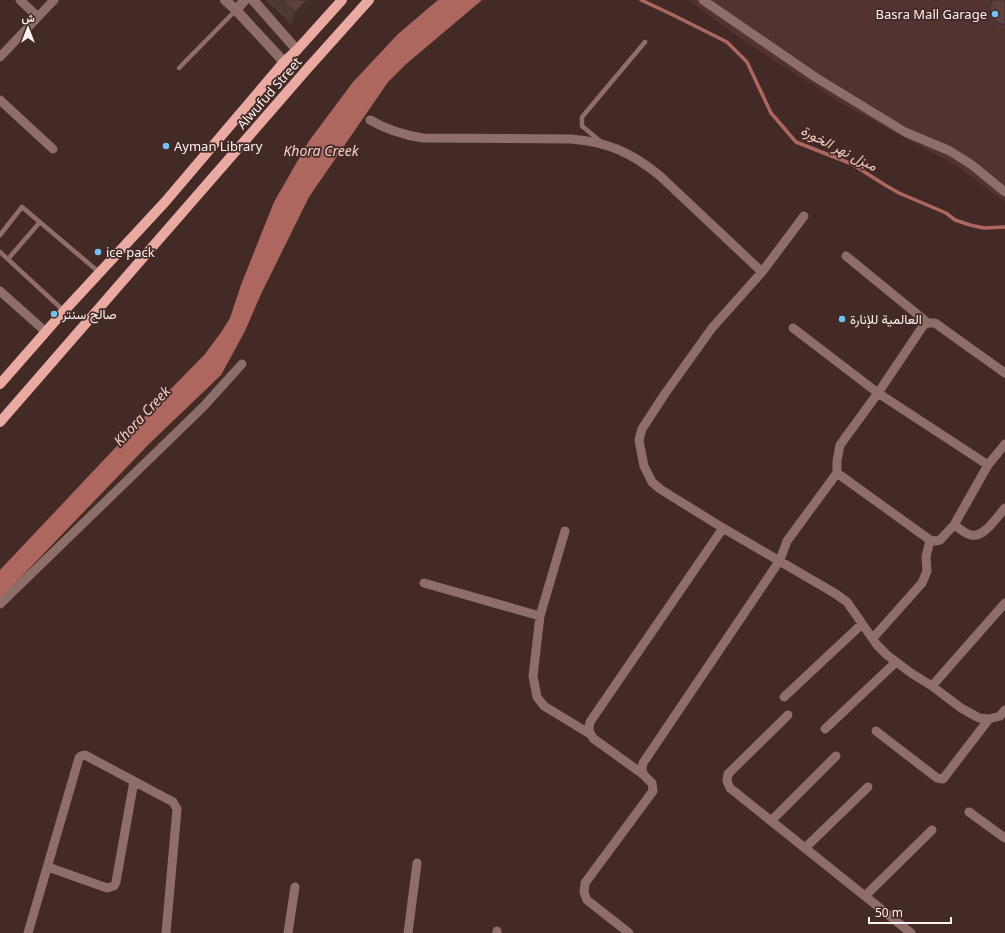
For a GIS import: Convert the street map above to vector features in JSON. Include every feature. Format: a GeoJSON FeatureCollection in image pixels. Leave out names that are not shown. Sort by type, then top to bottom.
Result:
{"type":"FeatureCollection","features":[{"type":"Feature","properties":{"kind":"main road","name":"Alwufud Street"},"geometry":{"type":"LineString","coordinates":[[0,384],[64,311],[165,202],[284,62],[297,50],[342,0]]}},
{"type":"Feature","properties":{"kind":"main road","name":"Alwufud Street"},"geometry":{"type":"LineString","coordinates":[[0,422],[369,0]]}},
{"type":"Feature","properties":{"kind":"street"},"geometry":{"type":"LineString","coordinates":[[20,0],[38,17]]}},
{"type":"Feature","properties":{"kind":"street"},"geometry":{"type":"LineString","coordinates":[[0,57],[54,0]]}},
{"type":"Feature","properties":{"kind":"street"},"geometry":{"type":"LineString","coordinates":[[225,0],[284,62]]}},
{"type":"Feature","properties":{"kind":"street"},"geometry":{"type":"LineString","coordinates":[[236,10],[245,0]]}},
{"type":"Feature","properties":{"kind":"street"},"geometry":{"type":"LineString","coordinates":[[253,0],[297,50]]}},
{"type":"Feature","properties":{"kind":"street"},"geometry":{"type":"LineString","coordinates":[[703,0],[815,77],[905,132],[950,151],[972,165],[1005,192]]}},
{"type":"Feature","properties":{"kind":"street"},"geometry":{"type":"LineString","coordinates":[[0,100],[53,148]]}},
{"type":"Feature","properties":{"kind":"street"},"geometry":{"type":"LineString","coordinates":[[370,120],[401,134],[423,138],[571,138],[587,140],[618,149],[633,156],[655,171],[762,272]]}},
{"type":"Feature","properties":{"kind":"street"},"geometry":{"type":"LineString","coordinates":[[804,216],[762,272],[712,328],[664,395],[642,430],[639,440],[644,466],[652,482],[660,489],[723,528],[836,594],[846,602],[877,645],[887,655],[961,708],[979,718],[989,719],[1000,716],[1005,710]]}},
{"type":"Feature","properties":{"kind":"street"},"geometry":{"type":"LineString","coordinates":[[846,256],[928,323]]}},
{"type":"Feature","properties":{"kind":"street"},"geometry":{"type":"LineString","coordinates":[[0,291],[46,332]]}},
{"type":"Feature","properties":{"kind":"street"},"geometry":{"type":"LineString","coordinates":[[644,775],[641,768],[643,763],[780,560],[787,541],[837,473],[837,461],[840,445],[878,392],[922,326],[928,323],[935,323],[1003,368]]}},
{"type":"Feature","properties":{"kind":"street"},"geometry":{"type":"LineString","coordinates":[[793,328],[878,392],[988,465]]}},
{"type":"Feature","properties":{"kind":"street"},"geometry":{"type":"LineString","coordinates":[[0,604],[203,407],[242,364]]}},
{"type":"Feature","properties":{"kind":"street"},"geometry":{"type":"LineString","coordinates":[[837,473],[930,540],[935,541],[940,540],[954,525],[988,465],[1005,444]]}},
{"type":"Feature","properties":{"kind":"street"},"geometry":{"type":"LineString","coordinates":[[954,525],[970,535],[982,534],[1005,508]]}},
{"type":"Feature","properties":{"kind":"street"},"geometry":{"type":"LineString","coordinates":[[590,734],[588,729],[590,722],[723,528]]}},
{"type":"Feature","properties":{"kind":"street"},"geometry":{"type":"LineString","coordinates":[[565,531],[540,616],[533,676],[537,697],[544,706],[590,734],[594,739],[644,775],[652,783],[653,791],[585,883],[584,892],[587,900],[629,933]]}},
{"type":"Feature","properties":{"kind":"street"},"geometry":{"type":"LineString","coordinates":[[873,638],[922,583],[927,571],[926,557],[930,540]]}},
{"type":"Feature","properties":{"kind":"street"},"geometry":{"type":"LineString","coordinates":[[424,583],[540,616]]}},
{"type":"Feature","properties":{"kind":"street"},"geometry":{"type":"LineString","coordinates":[[932,686],[1005,603]]}},
{"type":"Feature","properties":{"kind":"street"},"geometry":{"type":"LineString","coordinates":[[784,697],[862,624]]}},
{"type":"Feature","properties":{"kind":"street"},"geometry":{"type":"LineString","coordinates":[[825,729],[896,662]]}},
{"type":"Feature","properties":{"kind":"street"},"geometry":{"type":"LineString","coordinates":[[788,715],[728,774],[727,781],[730,788],[911,933]]}},
{"type":"Feature","properties":{"kind":"street"},"geometry":{"type":"LineString","coordinates":[[876,731],[937,778],[943,779],[989,719]]}},
{"type":"Feature","properties":{"kind":"street"},"geometry":{"type":"LineString","coordinates":[[28,933],[79,758],[85,755],[173,802],[177,809],[166,933]]}},
{"type":"Feature","properties":{"kind":"street"},"geometry":{"type":"LineString","coordinates":[[771,821],[836,756]]}},
{"type":"Feature","properties":{"kind":"street"},"geometry":{"type":"LineString","coordinates":[[48,867],[107,888],[114,886],[116,882],[134,781]]}},
{"type":"Feature","properties":{"kind":"street"},"geometry":{"type":"LineString","coordinates":[[805,848],[868,787]]}},
{"type":"Feature","properties":{"kind":"street"},"geometry":{"type":"LineString","coordinates":[[969,812],[1005,838]]}},
{"type":"Feature","properties":{"kind":"street"},"geometry":{"type":"LineString","coordinates":[[865,896],[932,830]]}},
{"type":"Feature","properties":{"kind":"street"},"geometry":{"type":"LineString","coordinates":[[408,933],[417,863]]}},
{"type":"Feature","properties":{"kind":"street"},"geometry":{"type":"LineString","coordinates":[[288,933],[295,887]]}},
{"type":"Feature","properties":{"kind":"lane"},"geometry":{"type":"LineString","coordinates":[[179,68],[236,10]]}},
{"type":"Feature","properties":{"kind":"lane"},"geometry":{"type":"LineString","coordinates":[[603,144],[582,126],[582,117],[646,42]]}},
{"type":"Feature","properties":{"kind":"lane"},"geometry":{"type":"LineString","coordinates":[[0,235],[22,207],[100,272]]}},
{"type":"Feature","properties":{"kind":"lane"},"geometry":{"type":"LineString","coordinates":[[8,259],[40,222]]}},
{"type":"Feature","properties":{"kind":"lane"},"geometry":{"type":"LineString","coordinates":[[0,252],[64,311]]}},
{"type":"Feature","properties":{"kind":"shaded area"},"geometry":{"type":"Polygon","coordinates":[[[689,0],[1005,0],[1005,202],[957,166],[841,103],[781,65],[739,37],[689,0]]]}},
{"type":"Feature","properties":{"kind":"water","name":"Khora Creek"},"geometry":{"type":"Polygon","coordinates":[[[438,0],[482,0],[405,65],[388,82],[309,197],[261,294],[245,331],[221,375],[150,443],[0,599],[0,570],[205,354],[222,331],[230,318],[241,285],[274,202],[309,141],[353,82],[398,34],[438,0]]]}},
{"type":"Feature","properties":{"kind":"building"},"geometry":{"type":"Polygon","coordinates":[[[282,0],[307,0],[295,12],[282,0]]]}},
{"type":"Feature","properties":{"kind":"building","name":"Basra Mall Garage"},"geometry":{"type":"Polygon","coordinates":[[[993,0],[1005,0],[1005,25],[995,20],[991,13],[990,8],[993,0]]]}},
{"type":"Feature","properties":{"kind":"waterway","name":"مبزل نهر الخورة"},"geometry":{"type":"LineString","coordinates":[[641,0],[727,42],[747,62],[771,113],[796,142],[852,164],[899,193],[946,213],[955,220],[984,228],[1005,227]]}},
{"type":"Feature","properties":{"kind":"place","name":"Basra Mall Garage"},"geometry":{"type":"Point","coordinates":[995,14]}},
{"type":"Feature","properties":{"kind":"place","name":"Ayman Library"},"geometry":{"type":"Point","coordinates":[166,146]}},
{"type":"Feature","properties":{"kind":"place","name":"ice pack"},"geometry":{"type":"Point","coordinates":[98,252]}},
{"type":"Feature","properties":{"kind":"place","name":"صالح سنتر"},"geometry":{"type":"Point","coordinates":[54,314]}},
{"type":"Feature","properties":{"kind":"place","name":"العالمية للإنارة"},"geometry":{"type":"Point","coordinates":[842,319]}}]}
